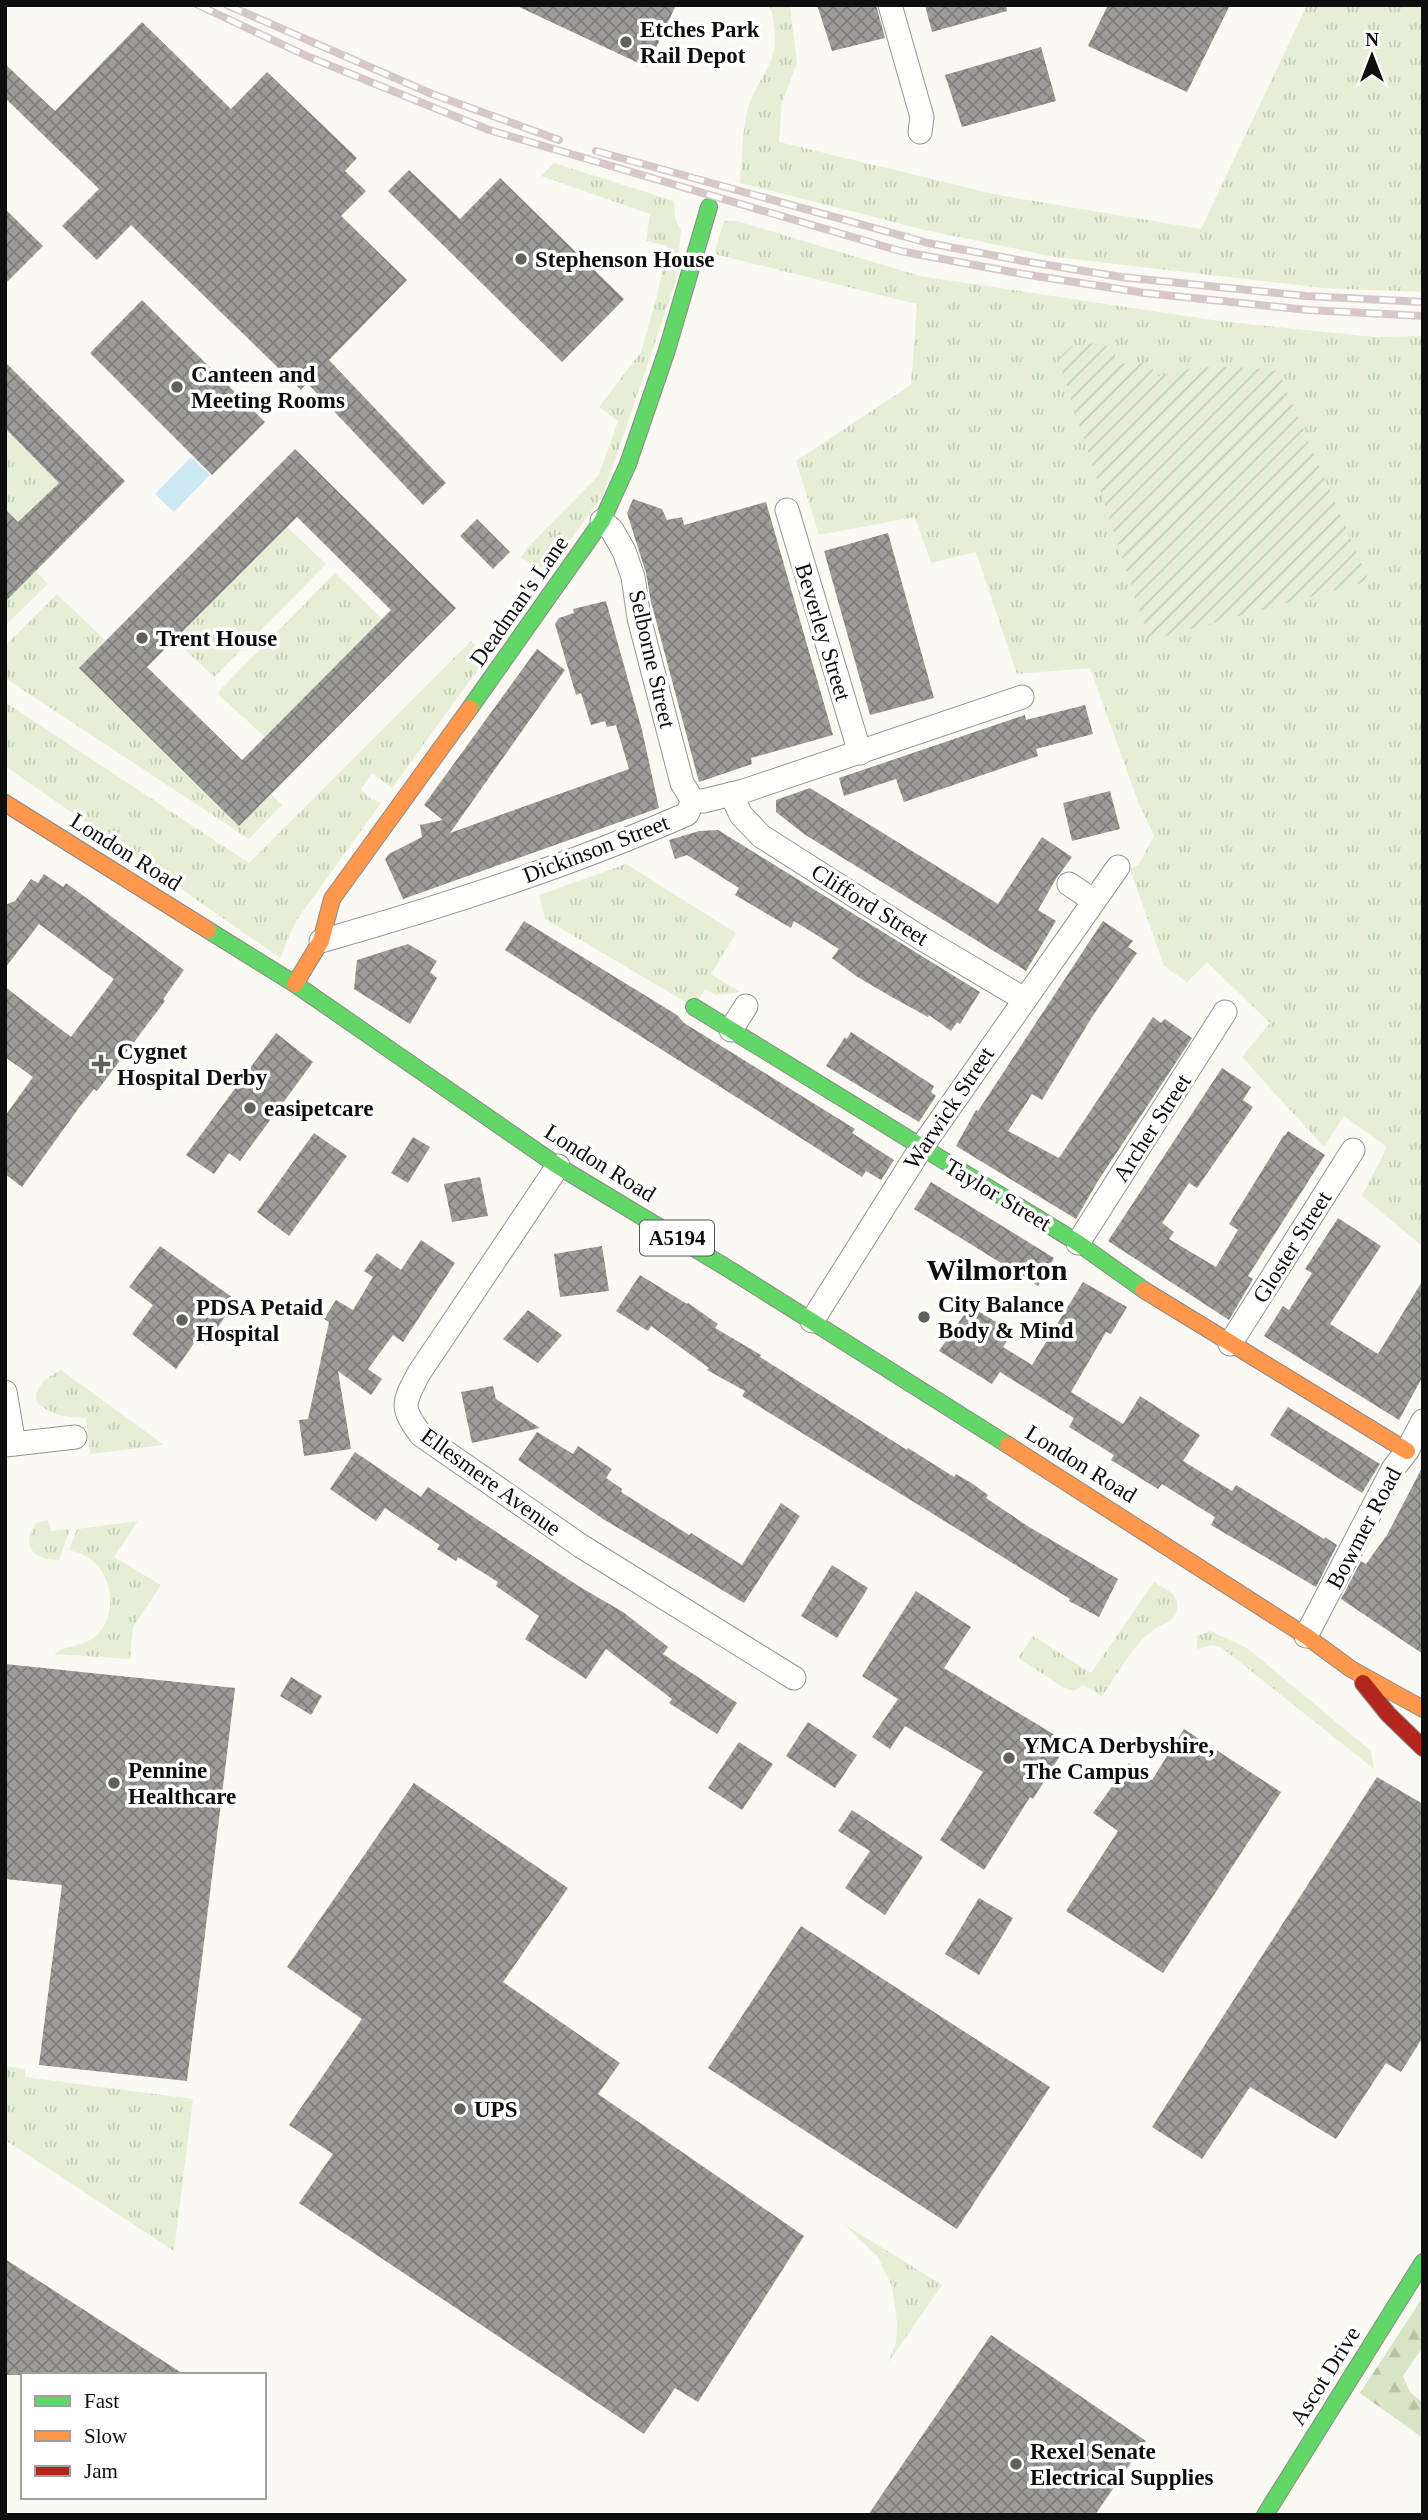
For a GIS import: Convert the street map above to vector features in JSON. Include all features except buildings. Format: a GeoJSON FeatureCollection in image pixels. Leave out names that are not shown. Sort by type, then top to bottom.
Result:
{"type":"FeatureCollection","features":[{"type":"Feature","properties":{"kind":"street"},"geometry":{"type":"LineString","coordinates":[[890,5],[922,117],[920,132]]}},
{"type":"Feature","properties":{"kind":"street","name":"Deadman's Lane"},"geometry":{"type":"LineString","coordinates":[[295,984],[321,941],[332,898],[526,631],[602,521],[628,464],[654,388],[698,251],[709,207]]}},
{"type":"Feature","properties":{"kind":"street","name":"Beverley Street"},"geometry":{"type":"LineString","coordinates":[[786,510],[860,753]]}},
{"type":"Feature","properties":{"kind":"street","name":"Selborne Street"},"geometry":{"type":"LineString","coordinates":[[602,521],[612,530],[624,551],[634,577],[639,618],[682,783],[692,801]]}},
{"type":"Feature","properties":{"kind":"street","name":"Dickinson Street"},"geometry":{"type":"LineString","coordinates":[[321,941],[504,885],[624,841],[687,814],[692,801],[731,794],[1021,697]]}},
{"type":"Feature","properties":{"kind":"street","name":"Clifford Street"},"geometry":{"type":"LineString","coordinates":[[731,794],[741,815],[761,836],[920,938],[1024,999]]}},
{"type":"Feature","properties":{"kind":"street","name":"London Road"},"geometry":{"type":"LineString","coordinates":[[5,803],[295,984],[558,1166],[813,1321],[1306,1636],[1351,1669],[1423,1709]]}},
{"type":"Feature","properties":{"kind":"street","name":"Warwick Street"},"geometry":{"type":"LineString","coordinates":[[813,1321],[921,1148],[1118,867]]}},
{"type":"Feature","properties":{"kind":"street"},"geometry":{"type":"LineString","coordinates":[[1069,884],[1094,901]]}},
{"type":"Feature","properties":{"kind":"street"},"geometry":{"type":"LineString","coordinates":[[730,1030],[746,1006]]}},
{"type":"Feature","properties":{"kind":"street","name":"Taylor Street"},"geometry":{"type":"LineString","coordinates":[[694,1007],[1078,1244],[1230,1344],[1407,1451]]}},
{"type":"Feature","properties":{"kind":"street","name":"Archer Street"},"geometry":{"type":"LineString","coordinates":[[1078,1244],[1226,1012]]}},
{"type":"Feature","properties":{"kind":"street","name":"Gloster Street"},"geometry":{"type":"LineString","coordinates":[[1230,1344],[1353,1150]]}},
{"type":"Feature","properties":{"kind":"street","name":"Ellesmere Avenue"},"geometry":{"type":"LineString","coordinates":[[558,1166],[419,1373],[406,1395],[407,1416],[421,1435],[580,1546],[794,1678]]}},
{"type":"Feature","properties":{"kind":"street"},"geometry":{"type":"LineString","coordinates":[[5,1392],[10,1444],[75,1437]]}},
{"type":"Feature","properties":{"kind":"street","name":"Bowmer Road"},"geometry":{"type":"LineString","coordinates":[[1306,1636],[1393,1469],[1407,1451],[1423,1421]]}},
{"type":"Feature","properties":{"kind":"street","name":"London Road"},"geometry":{"type":"LineString","coordinates":[[1351,1669],[1388,1714],[1423,1748]]}},
{"type":"Feature","properties":{"kind":"street","name":"Ascot Drive"},"geometry":{"type":"LineString","coordinates":[[1265,2515],[1423,2262]]}},
{"type":"Feature","properties":{"kind":"green space"},"geometry":{"type":"Polygon","coordinates":[[[768,5],[790,5],[797,63],[782,102],[779,142],[998,195],[1201,229],[1307,5],[1423,5],[1423,292],[1323,288],[1055,257],[925,230],[740,183],[747,112],[770,62],[775,40],[772,12],[768,5]]]}},
{"type":"Feature","properties":{"kind":"green space"},"geometry":{"type":"Polygon","coordinates":[[[554,163],[674,201],[675,219],[681,230],[676,281],[603,495],[548,571],[521,558],[527,548],[599,475],[618,421],[599,407],[641,352],[657,296],[667,246],[646,241],[650,214],[541,176],[554,163]]]}},
{"type":"Feature","properties":{"kind":"green space"},"geometry":{"type":"Polygon","coordinates":[[[724,221],[737,221],[920,276],[1219,321],[1374,337],[1423,336],[1423,1247],[1362,1196],[1387,1147],[1344,1116],[1324,1147],[1242,1057],[1270,1023],[1207,962],[1187,982],[1164,966],[1130,869],[1139,864],[1154,836],[1137,799],[1090,668],[1017,674],[976,552],[931,563],[915,517],[819,535],[796,461],[911,385],[917,304],[714,254],[724,221]]]}},
{"type":"Feature","properties":{"kind":"green space"},"geometry":{"type":"Polygon","coordinates":[[[1096,343],[1113,348],[1118,364],[1150,362],[1155,377],[1216,367],[1278,371],[1369,581],[1149,640],[1058,359],[1072,346],[1096,343]]]}},
{"type":"Feature","properties":{"kind":"green space"},"geometry":{"type":"Polygon","coordinates":[[[5,428],[59,483],[18,522],[5,509],[5,428]]]}},
{"type":"Feature","properties":{"kind":"green space"},"geometry":{"type":"Polygon","coordinates":[[[287,527],[326,564],[214,677],[175,640],[287,527]]]}},
{"type":"Feature","properties":{"kind":"green space"},"geometry":{"type":"Polygon","coordinates":[[[36,571],[48,584],[5,626],[5,602],[36,571]]]}},
{"type":"Feature","properties":{"kind":"green space"},"geometry":{"type":"Polygon","coordinates":[[[335,573],[382,619],[265,737],[218,694],[335,573]]]}},
{"type":"Feature","properties":{"kind":"green space"},"geometry":{"type":"Polygon","coordinates":[[[57,594],[106,641],[80,668],[239,826],[271,794],[282,805],[249,839],[5,678],[5,646],[57,594]]]}},
{"type":"Feature","properties":{"kind":"green space"},"geometry":{"type":"Polygon","coordinates":[[[471,641],[487,657],[392,788],[372,773],[361,789],[368,797],[381,803],[296,921],[280,958],[5,766],[5,702],[249,863],[471,641]]]}},
{"type":"Feature","properties":{"kind":"green space"},"geometry":{"type":"Polygon","coordinates":[[[626,864],[736,933],[711,974],[740,992],[716,995],[705,989],[694,1007],[545,919],[539,895],[626,864]]]}},
{"type":"Feature","properties":{"kind":"green space"},"geometry":{"type":"Polygon","coordinates":[[[61,1370],[164,1445],[90,1454],[86,1418],[60,1415],[37,1403],[36,1393],[44,1380],[61,1370]]]}},
{"type":"Feature","properties":{"kind":"green space"},"geometry":{"type":"Polygon","coordinates":[[[48,1520],[51,1531],[70,1529],[59,1560],[37,1555],[30,1545],[31,1531],[36,1523],[48,1520]]]}},
{"type":"Feature","properties":{"kind":"green space"},"geometry":{"type":"Polygon","coordinates":[[[138,1521],[114,1557],[161,1585],[133,1627],[130,1659],[55,1654],[96,1636],[108,1616],[110,1605],[110,1593],[102,1571],[85,1556],[69,1550],[77,1529],[138,1521]]]}},
{"type":"Feature","properties":{"kind":"green space"},"geometry":{"type":"Polygon","coordinates":[[[1154,1582],[1174,1595],[1176,1613],[1171,1620],[1153,1630],[1139,1643],[1102,1696],[1083,1685],[1074,1691],[1063,1687],[1018,1658],[1033,1636],[1091,1673],[1154,1582]]]}},
{"type":"Feature","properties":{"kind":"green space"},"geometry":{"type":"Polygon","coordinates":[[[1210,1631],[1247,1648],[1371,1751],[1374,1769],[1222,1648],[1213,1645],[1197,1649],[1197,1636],[1210,1631]]]}},
{"type":"Feature","properties":{"kind":"green space"},"geometry":{"type":"Polygon","coordinates":[[[5,2066],[25,2069],[25,2077],[193,2099],[174,2251],[5,2140],[5,2066]]]}},
{"type":"Feature","properties":{"kind":"green space"},"geometry":{"type":"Polygon","coordinates":[[[844,2224],[942,2285],[888,2363],[896,2342],[897,2321],[892,2286],[878,2257],[844,2224]]]}},
{"type":"Feature","properties":{"kind":"green space"},"geometry":{"type":"Polygon","coordinates":[[[1423,2297],[1423,2347],[1403,2376],[1410,2392],[1423,2403],[1423,2438],[1360,2393],[1423,2297]]]}},
{"type":"Feature","properties":{"kind":"water"},"geometry":{"type":"Polygon","coordinates":[[[191,457],[210,475],[174,512],[155,494],[191,457]]]}},
{"type":"Feature","properties":{"kind":"railway"},"geometry":{"type":"LineString","coordinates":[[198,5],[309,57],[489,130],[900,251],[1145,293],[1308,310],[1423,316]]}},
{"type":"Feature","properties":{"kind":"railway"},"geometry":{"type":"LineString","coordinates":[[227,5],[432,94],[559,140]]}},
{"type":"Feature","properties":{"kind":"railway"},"geometry":{"type":"LineString","coordinates":[[596,151],[928,243],[1023,261],[1121,277],[1306,296],[1423,302]]}},
{"type":"Feature","properties":{"kind":"traffic: fast"},"geometry":{"type":"LineString","coordinates":[[470,708],[602,521],[628,464],[667,350],[709,207]]}},
{"type":"Feature","properties":{"kind":"traffic: fast"},"geometry":{"type":"LineString","coordinates":[[208,930],[295,984],[558,1166],[732,1271],[1008,1445]]}},
{"type":"Feature","properties":{"kind":"traffic: fast"},"geometry":{"type":"LineString","coordinates":[[694,1007],[1078,1243],[1144,1290]]}},
{"type":"Feature","properties":{"kind":"traffic: fast"},"geometry":{"type":"LineString","coordinates":[[1265,2515],[1423,2262]]}},
{"type":"Feature","properties":{"kind":"traffic: slow"},"geometry":{"type":"LineString","coordinates":[[295,984],[321,941],[332,899],[470,708]]}},
{"type":"Feature","properties":{"kind":"traffic: slow"},"geometry":{"type":"LineString","coordinates":[[5,803],[208,930]]}},
{"type":"Feature","properties":{"kind":"traffic: slow"},"geometry":{"type":"LineString","coordinates":[[1144,1290],[1407,1451]]}},
{"type":"Feature","properties":{"kind":"traffic: slow"},"geometry":{"type":"LineString","coordinates":[[1008,1445],[1306,1636],[1351,1669],[1423,1709]]}},
{"type":"Feature","properties":{"kind":"traffic: jam"},"geometry":{"type":"LineString","coordinates":[[1363,1683],[1388,1714],[1423,1748]]}},
{"type":"Feature","properties":{"kind":"place","name":"Etches Park Rail Depot"},"geometry":{"type":"Point","coordinates":[626,42]}},
{"type":"Feature","properties":{"kind":"place","name":"Stephenson House"},"geometry":{"type":"Point","coordinates":[521,259]}},
{"type":"Feature","properties":{"kind":"place","name":"Canteen and Meeting Rooms"},"geometry":{"type":"Point","coordinates":[177,387]}},
{"type":"Feature","properties":{"kind":"place","name":"Trent House"},"geometry":{"type":"Point","coordinates":[142,638]}},
{"type":"Feature","properties":{"kind":"place","name":"Cygnet Hospital Derby"},"geometry":{"type":"Point","coordinates":[101,1064]}},
{"type":"Feature","properties":{"kind":"place","name":"easipetcare"},"geometry":{"type":"Point","coordinates":[250,1108]}},
{"type":"Feature","properties":{"kind":"place","name":"City Balance Body & Mind"},"geometry":{"type":"Point","coordinates":[924,1317]}},
{"type":"Feature","properties":{"kind":"place","name":"PDSA Petaid Hospital"},"geometry":{"type":"Point","coordinates":[182,1320]}},
{"type":"Feature","properties":{"kind":"place","name":"YMCA Derbyshire, The Campus"},"geometry":{"type":"Point","coordinates":[1009,1758]}},
{"type":"Feature","properties":{"kind":"place","name":"Pennine Healthcare"},"geometry":{"type":"Point","coordinates":[114,1783]}},
{"type":"Feature","properties":{"kind":"place","name":"UPS"},"geometry":{"type":"Point","coordinates":[460,2109]}},
{"type":"Feature","properties":{"kind":"place","name":"Rexel Senate Electrical Supplies"},"geometry":{"type":"Point","coordinates":[1016,2464]}},
{"type":"Feature","properties":{"kind":"district","name":"Wilmorton"},"geometry":{"type":"Point","coordinates":[997,1269]}}]}
